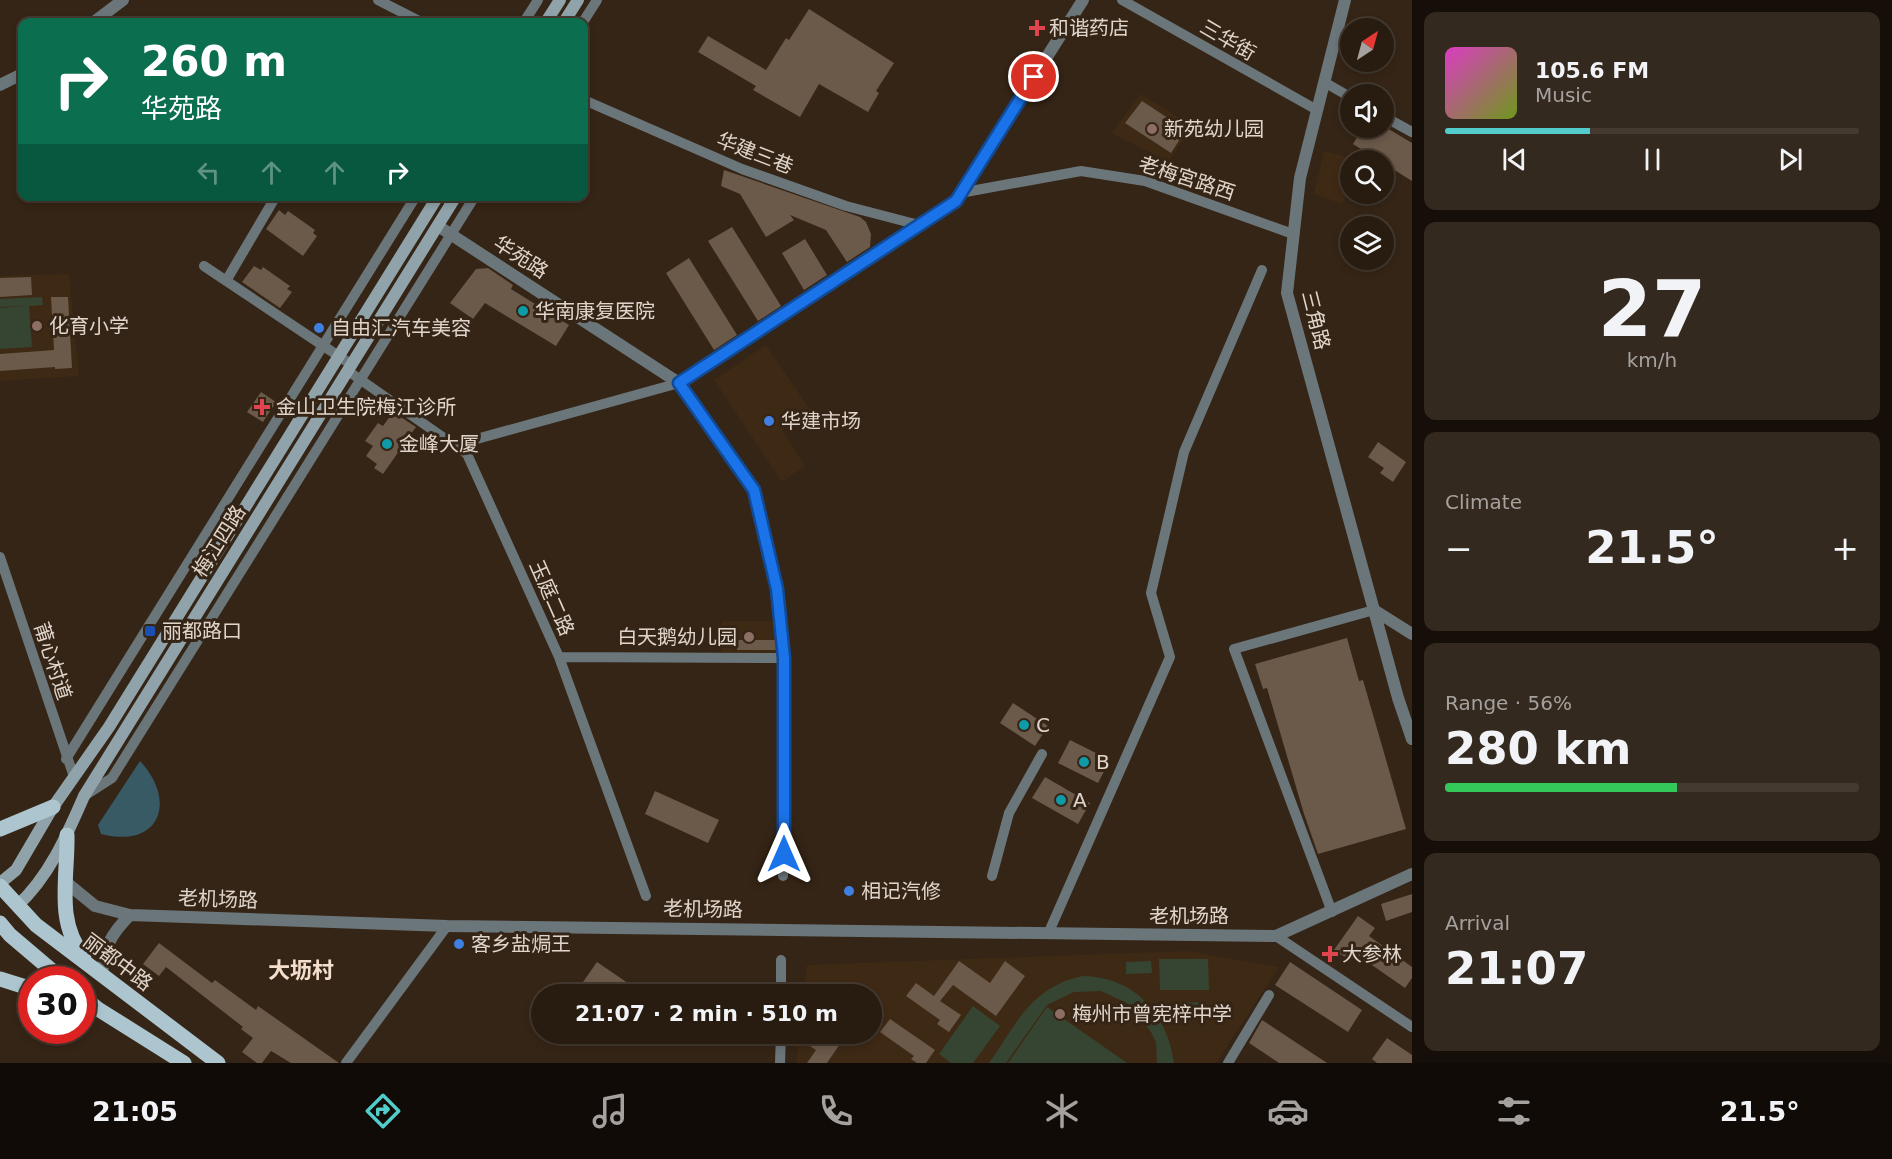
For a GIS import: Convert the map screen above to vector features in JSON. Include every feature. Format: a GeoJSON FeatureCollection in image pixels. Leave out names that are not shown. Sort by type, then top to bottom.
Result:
{"type":"FeatureCollection","features":[{"type":"Feature","properties":{"kind":"main road"},"geometry":{"type":"LineString","coordinates":[[549,18],[560,0]]}},
{"type":"Feature","properties":{"kind":"main road"},"geometry":{"type":"LineString","coordinates":[[567,18],[578,0]]}},
{"type":"Feature","properties":{"kind":"main road","name":"梅江四路"},"geometry":{"type":"LineString","coordinates":[[0,885],[16,870],[53,807],[109,728],[435,201]]}},
{"type":"Feature","properties":{"kind":"main road","name":"梅江四路"},"geometry":{"type":"LineString","coordinates":[[17,906],[32,892],[68,835],[84,796],[453,201]]}},
{"type":"Feature","properties":{"kind":"main road"},"geometry":{"type":"LineString","coordinates":[[0,829],[53,807]]}},
{"type":"Feature","properties":{"kind":"main road"},"geometry":{"type":"LineString","coordinates":[[68,835],[65,913],[69,934],[102,976]]}},
{"type":"Feature","properties":{"kind":"main road","name":"丽都中路"},"geometry":{"type":"LineString","coordinates":[[0,885],[36,925],[218,1063]]}},
{"type":"Feature","properties":{"kind":"main road"},"geometry":{"type":"LineString","coordinates":[[0,914],[17,906]]}},
{"type":"Feature","properties":{"kind":"main road"},"geometry":{"type":"LineString","coordinates":[[0,923],[10,935],[47,966]]}},
{"type":"Feature","properties":{"kind":"main road"},"geometry":{"type":"LineString","coordinates":[[0,979],[18,985]]}},
{"type":"Feature","properties":{"kind":"main road"},"geometry":{"type":"LineString","coordinates":[[98,1009],[184,1063]]}},
{"type":"Feature","properties":{"kind":"street"},"geometry":{"type":"LineString","coordinates":[[99,18],[123,0]]}},
{"type":"Feature","properties":{"kind":"street"},"geometry":{"type":"LineString","coordinates":[[378,0],[413,18]]}},
{"type":"Feature","properties":{"kind":"street"},"geometry":{"type":"LineString","coordinates":[[527,18],[538,0]]}},
{"type":"Feature","properties":{"kind":"street"},"geometry":{"type":"LineString","coordinates":[[586,18],[597,0]]}},
{"type":"Feature","properties":{"kind":"street"},"geometry":{"type":"LineString","coordinates":[[455,445],[679,383],[956,201],[1083,0]]}},
{"type":"Feature","properties":{"kind":"street","name":"三华街"},"geometry":{"type":"LineString","coordinates":[[1122,0],[1317,110]]}},
{"type":"Feature","properties":{"kind":"street","name":"三角路"},"geometry":{"type":"LineString","coordinates":[[1344,0],[1300,177],[1287,292],[1374,610],[1412,739]]}},
{"type":"Feature","properties":{"kind":"street"},"geometry":{"type":"LineString","coordinates":[[0,85],[18,76]]}},
{"type":"Feature","properties":{"kind":"street"},"geometry":{"type":"LineString","coordinates":[[1324,82],[1340,91]]}},
{"type":"Feature","properties":{"kind":"street","name":"华建三巷"},"geometry":{"type":"LineString","coordinates":[[588,102],[742,169],[846,206],[919,225]]}},
{"type":"Feature","properties":{"kind":"street"},"geometry":{"type":"LineString","coordinates":[[1394,122],[1412,132]]}},
{"type":"Feature","properties":{"kind":"street","name":"老梅宮路西"},"geometry":{"type":"LineString","coordinates":[[960,193],[1081,171],[1145,181],[1293,234]]}},
{"type":"Feature","properties":{"kind":"street"},"geometry":{"type":"LineString","coordinates":[[226,281],[273,201]]}},
{"type":"Feature","properties":{"kind":"street"},"geometry":{"type":"LineString","coordinates":[[66,759],[413,201]]}},
{"type":"Feature","properties":{"kind":"street"},"geometry":{"type":"LineString","coordinates":[[84,796],[112,778],[471,201]]}},
{"type":"Feature","properties":{"kind":"street","name":"华苑路"},"geometry":{"type":"LineString","coordinates":[[438,226],[679,383]]}},
{"type":"Feature","properties":{"kind":"street","name":"玉庭二路"},"geometry":{"type":"LineString","coordinates":[[204,267],[350,368],[468,454],[559,657],[646,896]]}},
{"type":"Feature","properties":{"kind":"street"},"geometry":{"type":"LineString","coordinates":[[1048,934],[1170,657],[1151,593],[1184,452],[1262,270]]}},
{"type":"Feature","properties":{"kind":"street"},"geometry":{"type":"LineString","coordinates":[[679,383],[754,490],[777,589],[784,658],[783,876]]}},
{"type":"Feature","properties":{"kind":"street","name":"莆心村道"},"geometry":{"type":"LineString","coordinates":[[0,557],[66,759],[74,777]]}},
{"type":"Feature","properties":{"kind":"street"},"geometry":{"type":"LineString","coordinates":[[1332,912],[1234,649],[1374,610],[1412,634]]}},
{"type":"Feature","properties":{"kind":"street"},"geometry":{"type":"LineString","coordinates":[[559,657],[784,658]]}},
{"type":"Feature","properties":{"kind":"street"},"geometry":{"type":"LineString","coordinates":[[992,876],[1009,813],[1042,754]]}},
{"type":"Feature","properties":{"kind":"street","name":"老机场路"},"geometry":{"type":"LineString","coordinates":[[67,883],[95,906],[130,915],[447,926],[1276,936],[1412,874]]}},
{"type":"Feature","properties":{"kind":"street"},"geometry":{"type":"LineString","coordinates":[[102,976],[105,948],[115,930],[130,915]]}},
{"type":"Feature","properties":{"kind":"street"},"geometry":{"type":"LineString","coordinates":[[346,1063],[447,926]]}},
{"type":"Feature","properties":{"kind":"street"},"geometry":{"type":"LineString","coordinates":[[1276,936],[1412,1026]]}},
{"type":"Feature","properties":{"kind":"street"},"geometry":{"type":"LineString","coordinates":[[781,960],[781,984]]}},
{"type":"Feature","properties":{"kind":"street"},"geometry":{"type":"LineString","coordinates":[[1228,1063],[1269,995]]}},
{"type":"Feature","properties":{"kind":"street"},"geometry":{"type":"LineString","coordinates":[[780,1044],[780,1063]]}},
{"type":"Feature","properties":{"kind":"shaded area","name":"新苑幼儿园"},"geometry":{"type":"Polygon","coordinates":[[[1141,94],[1192,126],[1169,162],[1111,133],[1141,94]]]}},
{"type":"Feature","properties":{"kind":"shaded area"},"geometry":{"type":"Polygon","coordinates":[[[1324,151],[1340,155],[1340,203],[1314,194],[1324,151]]]}},
{"type":"Feature","properties":{"kind":"shaded area","name":"化育小学"},"geometry":{"type":"Polygon","coordinates":[[[69,274],[79,376],[0,381],[0,276],[69,274]]]}},
{"type":"Feature","properties":{"kind":"shaded area","name":"华建市场"},"geometry":{"type":"Polygon","coordinates":[[[766,345],[811,411],[782,430],[805,466],[782,482],[714,380],[766,345]]]}},
{"type":"Feature","properties":{"kind":"shaded area","name":"白天鹅幼儿园"},"geometry":{"type":"Polygon","coordinates":[[[722,621],[776,621],[776,653],[722,653],[722,621]]]}},
{"type":"Feature","properties":{"kind":"shaded area","name":"梅州市曾宪梓中学"},"geometry":{"type":"Polygon","coordinates":[[[1187,951],[1279,967],[1216,1063],[796,1063],[799,1044],[882,1044],[882,984],[805,984],[807,965],[1187,951]]]}},
{"type":"Feature","properties":{"kind":"green space"},"geometry":{"type":"Polygon","coordinates":[[[42,297],[43,305],[29,306],[32,347],[0,349],[0,308],[25,306],[0,307],[0,299],[42,297]]]}},
{"type":"Feature","properties":{"kind":"green space"},"geometry":{"type":"Polygon","coordinates":[[[1159,959],[1208,959],[1209,990],[1160,990],[1159,959]]]}},
{"type":"Feature","properties":{"kind":"green space"},"geometry":{"type":"Polygon","coordinates":[[[1151,961],[1152,973],[1126,974],[1126,962],[1151,961]]]}},
{"type":"Feature","properties":{"kind":"green space"},"geometry":{"type":"Polygon","coordinates":[[[1083,976],[1118,983],[1133,991],[1145,1002],[1156,1014],[1164,1029],[1174,1063],[1157,1063],[1156,1042],[1151,1032],[1127,1003],[1101,991],[1074,992],[1047,1005],[1006,1063],[989,1063],[1017,1021],[1038,998],[1065,981],[1083,976]]]}},
{"type":"Feature","properties":{"kind":"green space"},"geometry":{"type":"Polygon","coordinates":[[[1204,1002],[1204,1014],[1179,1016],[1179,1003],[1204,1002]]]}},
{"type":"Feature","properties":{"kind":"green space"},"geometry":{"type":"Polygon","coordinates":[[[973,1006],[1000,1026],[973,1063],[951,1063],[939,1054],[973,1006]]]}},
{"type":"Feature","properties":{"kind":"green space"},"geometry":{"type":"Polygon","coordinates":[[[1047,1007],[1127,1063],[1008,1063],[1047,1007]]]}},
{"type":"Feature","properties":{"kind":"water"},"geometry":{"type":"Polygon","coordinates":[[[140,761],[152,777],[158,792],[160,806],[156,819],[149,828],[137,835],[121,837],[101,834],[98,825],[140,761]]]}},
{"type":"Feature","properties":{"kind":"building"},"geometry":{"type":"Polygon","coordinates":[[[809,9],[894,63],[876,91],[879,93],[868,112],[819,84],[800,117],[753,90],[756,86],[698,52],[708,36],[766,70],[786,38],[789,40],[809,9]]]}},
{"type":"Feature","properties":{"kind":"building"},"geometry":{"type":"Polygon","coordinates":[[[1142,101],[1186,130],[1171,153],[1125,123],[1142,101]]]}},
{"type":"Feature","properties":{"kind":"building"},"geometry":{"type":"Polygon","coordinates":[[[1394,132],[1412,143],[1412,181],[1394,170],[1394,150],[1363,150],[1353,144],[1357,138],[1394,138],[1394,132]]]}},
{"type":"Feature","properties":{"kind":"building"},"geometry":{"type":"Polygon","coordinates":[[[724,170],[860,217],[866,222],[871,234],[870,247],[847,262],[826,230],[790,215],[794,220],[766,237],[740,194],[721,186],[724,170]]]}},
{"type":"Feature","properties":{"kind":"building"},"geometry":{"type":"Polygon","coordinates":[[[279,210],[285,215],[288,211],[315,230],[313,233],[317,236],[303,256],[266,229],[279,210]]]}},
{"type":"Feature","properties":{"kind":"building"},"geometry":{"type":"Polygon","coordinates":[[[732,227],[781,306],[758,321],[708,241],[732,227]]]}},
{"type":"Feature","properties":{"kind":"building"},"geometry":{"type":"Polygon","coordinates":[[[805,239],[827,275],[804,290],[782,253],[805,239]]]}},
{"type":"Feature","properties":{"kind":"building"},"geometry":{"type":"Polygon","coordinates":[[[689,258],[737,335],[714,350],[666,273],[689,258]]]}},
{"type":"Feature","properties":{"kind":"building"},"geometry":{"type":"Polygon","coordinates":[[[254,266],[261,270],[263,267],[290,286],[287,289],[292,292],[280,308],[242,282],[254,266]]]}},
{"type":"Feature","properties":{"kind":"building","name":"华南康复医院"},"geometry":{"type":"Polygon","coordinates":[[[488,268],[513,285],[511,289],[569,325],[556,346],[485,303],[473,319],[450,303],[476,269],[488,268]]]}},
{"type":"Feature","properties":{"kind":"building"},"geometry":{"type":"Polygon","coordinates":[[[31,277],[32,295],[0,297],[0,278],[31,277]]]}},
{"type":"Feature","properties":{"kind":"building"},"geometry":{"type":"Polygon","coordinates":[[[51,297],[68,297],[72,368],[0,371],[0,354],[54,350],[51,297]]]}},
{"type":"Feature","properties":{"kind":"building","name":"金山卫生院梅江诊所"},"geometry":{"type":"Polygon","coordinates":[[[261,392],[276,402],[263,422],[247,412],[261,392]]]}},
{"type":"Feature","properties":{"kind":"building","name":"金峰大厦"},"geometry":{"type":"Polygon","coordinates":[[[393,412],[416,427],[383,474],[374,468],[377,464],[366,456],[373,446],[365,441],[378,423],[383,426],[393,412]]]}},
{"type":"Feature","properties":{"kind":"building"},"geometry":{"type":"Polygon","coordinates":[[[1378,442],[1406,462],[1393,482],[1380,473],[1384,468],[1368,457],[1378,442]]]}},
{"type":"Feature","properties":{"kind":"building"},"geometry":{"type":"Polygon","coordinates":[[[1347,638],[1359,681],[1363,680],[1406,829],[1318,854],[1267,688],[1263,689],[1255,664],[1347,638]]]}},
{"type":"Feature","properties":{"kind":"building"},"geometry":{"type":"Polygon","coordinates":[[[737,640],[775,640],[776,650],[737,650],[737,640]]]}},
{"type":"Feature","properties":{"kind":"building","name":"C"},"geometry":{"type":"Polygon","coordinates":[[[1013,703],[1048,726],[1035,746],[1000,723],[1013,703]]]}},
{"type":"Feature","properties":{"kind":"building","name":"B"},"geometry":{"type":"Polygon","coordinates":[[[1070,740],[1110,760],[1098,783],[1058,763],[1070,740]]]}},
{"type":"Feature","properties":{"kind":"building","name":"A"},"geometry":{"type":"Polygon","coordinates":[[[1045,777],[1090,803],[1078,824],[1032,798],[1045,777]]]}},
{"type":"Feature","properties":{"kind":"building"},"geometry":{"type":"Polygon","coordinates":[[[655,791],[719,820],[708,843],[645,814],[655,791]]]}},
{"type":"Feature","properties":{"kind":"building"},"geometry":{"type":"Polygon","coordinates":[[[1412,894],[1412,912],[1386,921],[1381,904],[1412,894]]]}},
{"type":"Feature","properties":{"kind":"building"},"geometry":{"type":"Polygon","coordinates":[[[1358,916],[1375,928],[1369,936],[1412,967],[1412,978],[1405,988],[1356,954],[1351,961],[1334,950],[1358,916]]]}},
{"type":"Feature","properties":{"kind":"building"},"geometry":{"type":"Polygon","coordinates":[[[159,943],[212,983],[215,980],[256,1010],[258,1006],[339,1063],[291,1063],[271,1051],[262,1063],[257,1063],[242,1052],[253,1038],[241,1029],[243,1027],[166,967],[159,976],[143,964],[159,943]]]}},
{"type":"Feature","properties":{"kind":"building"},"geometry":{"type":"Polygon","coordinates":[[[959,961],[990,983],[1005,961],[1025,976],[996,1016],[953,985],[940,1001],[961,1015],[949,1032],[937,1024],[940,1020],[906,996],[916,983],[934,996],[959,961]]]}},
{"type":"Feature","properties":{"kind":"building"},"geometry":{"type":"Polygon","coordinates":[[[597,962],[629,984],[586,984],[583,982],[597,962]]]}},
{"type":"Feature","properties":{"kind":"building"},"geometry":{"type":"Polygon","coordinates":[[[1290,962],[1362,1010],[1348,1032],[1275,985],[1290,962]]]}},
{"type":"Feature","properties":{"kind":"building"},"geometry":{"type":"Polygon","coordinates":[[[890,1019],[935,1050],[926,1063],[917,1063],[911,1059],[914,1056],[882,1033],[882,1029],[890,1019]]]}},
{"type":"Feature","properties":{"kind":"building"},"geometry":{"type":"Polygon","coordinates":[[[1262,1020],[1327,1063],[1279,1063],[1249,1043],[1262,1020]]]}},
{"type":"Feature","properties":{"kind":"building"},"geometry":{"type":"Polygon","coordinates":[[[1387,1038],[1412,1055],[1412,1063],[1377,1063],[1372,1059],[1387,1038]]]}},
{"type":"Feature","properties":{"kind":"building"},"geometry":{"type":"Polygon","coordinates":[[[807,1044],[840,1044],[827,1063],[807,1063],[816,1050],[807,1044]]]}},
{"type":"Feature","properties":{"kind":"place","name":"和谐药店"},"geometry":{"type":"Point","coordinates":[1037,28]}},
{"type":"Feature","properties":{"kind":"place","name":"新苑幼儿园"},"geometry":{"type":"Point","coordinates":[1152,129]}},
{"type":"Feature","properties":{"kind":"place","name":"华南康复医院"},"geometry":{"type":"Point","coordinates":[523,311]}},
{"type":"Feature","properties":{"kind":"place","name":"化育小学"},"geometry":{"type":"Point","coordinates":[37,326]}},
{"type":"Feature","properties":{"kind":"place","name":"自由汇汽车美容"},"geometry":{"type":"Point","coordinates":[319,328]}},
{"type":"Feature","properties":{"kind":"place","name":"金山卫生院梅江诊所"},"geometry":{"type":"Point","coordinates":[262,407]}},
{"type":"Feature","properties":{"kind":"place","name":"华建市场"},"geometry":{"type":"Point","coordinates":[769,421]}},
{"type":"Feature","properties":{"kind":"place","name":"金峰大厦"},"geometry":{"type":"Point","coordinates":[387,444]}},
{"type":"Feature","properties":{"kind":"place","name":"丽都路口"},"geometry":{"type":"Point","coordinates":[150,631]}},
{"type":"Feature","properties":{"kind":"place","name":"白天鹅幼儿园"},"geometry":{"type":"Point","coordinates":[749,637]}},
{"type":"Feature","properties":{"kind":"place","name":"C"},"geometry":{"type":"Point","coordinates":[1024,725]}},
{"type":"Feature","properties":{"kind":"place","name":"B"},"geometry":{"type":"Point","coordinates":[1084,762]}},
{"type":"Feature","properties":{"kind":"place","name":"A"},"geometry":{"type":"Point","coordinates":[1061,800]}},
{"type":"Feature","properties":{"kind":"place","name":"相记汽修"},"geometry":{"type":"Point","coordinates":[849,891]}},
{"type":"Feature","properties":{"kind":"place","name":"客乡盐焗王"},"geometry":{"type":"Point","coordinates":[459,944]}},
{"type":"Feature","properties":{"kind":"place","name":"大参林"},"geometry":{"type":"Point","coordinates":[1330,954]}},
{"type":"Feature","properties":{"kind":"place","name":"梅州市曾宪梓中学"},"geometry":{"type":"Point","coordinates":[1060,1014]}},
{"type":"Feature","properties":{"kind":"district","name":"大坜村"},"geometry":{"type":"Point","coordinates":[301,970]}},
{"type":"Feature","properties":{"kind":"route"},"geometry":{"type":"LineString","coordinates":[[784,854],[784,658],[777,589],[754,490],[679,383],[956,201],[1034,77]]}}]}
